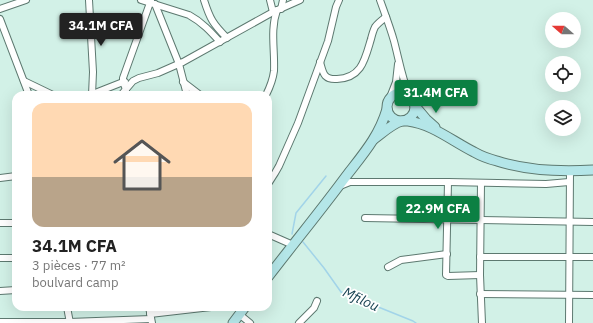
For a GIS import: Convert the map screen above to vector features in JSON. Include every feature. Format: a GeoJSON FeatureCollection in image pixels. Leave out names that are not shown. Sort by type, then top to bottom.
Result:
{"type":"FeatureCollection","features":[{"type":"Feature","properties":{"kind":"main road"},"geometry":{"type":"LineString","coordinates":[[272,272],[339,187],[374,139],[384,120],[387,104],[392,96],[400,93],[409,95],[415,106],[426,119],[444,135]]}},
{"type":"Feature","properties":{"kind":"main road"},"geometry":{"type":"LineString","coordinates":[[374,139],[384,131],[410,118],[415,110],[415,106]]}},
{"type":"Feature","properties":{"kind":"main road"},"geometry":{"type":"LineString","coordinates":[[387,109],[388,113],[394,119],[426,126],[474,152],[496,161],[522,168],[544,171],[570,172],[593,170]]}},
{"type":"Feature","properties":{"kind":"main road"},"geometry":{"type":"LineString","coordinates":[[233,323],[242,311]]}},
{"type":"Feature","properties":{"kind":"street"},"geometry":{"type":"LineString","coordinates":[[0,9],[26,0]]}},
{"type":"Feature","properties":{"kind":"street"},"geometry":{"type":"LineString","coordinates":[[89,0],[93,72],[91,91]]}},
{"type":"Feature","properties":{"kind":"street"},"geometry":{"type":"LineString","coordinates":[[141,0],[152,2],[195,18],[220,42]]}},
{"type":"Feature","properties":{"kind":"street"},"geometry":{"type":"LineString","coordinates":[[204,0],[210,19],[218,30],[227,38]]}},
{"type":"Feature","properties":{"kind":"street"},"geometry":{"type":"LineString","coordinates":[[270,0],[277,10]]}},
{"type":"Feature","properties":{"kind":"street"},"geometry":{"type":"LineString","coordinates":[[268,91],[274,72],[273,30],[277,10],[282,0]]}},
{"type":"Feature","properties":{"kind":"street"},"geometry":{"type":"LineString","coordinates":[[106,91],[124,86],[139,78],[158,73],[179,64],[277,10],[300,0]]}},
{"type":"Feature","properties":{"kind":"street"},"geometry":{"type":"LineString","coordinates":[[272,178],[298,123],[328,41],[336,6],[339,0]]}},
{"type":"Feature","properties":{"kind":"street"},"geometry":{"type":"LineString","coordinates":[[380,0],[409,95]]}},
{"type":"Feature","properties":{"kind":"street"},"geometry":{"type":"LineString","coordinates":[[152,2],[179,64],[186,91]]}},
{"type":"Feature","properties":{"kind":"street"},"geometry":{"type":"LineString","coordinates":[[122,91],[124,86],[123,78],[152,2]]}},
{"type":"Feature","properties":{"kind":"street"},"geometry":{"type":"LineString","coordinates":[[320,62],[324,75],[332,80],[344,79],[355,73],[363,63],[375,27],[386,16]]}},
{"type":"Feature","properties":{"kind":"street"},"geometry":{"type":"LineString","coordinates":[[0,19],[28,91]]}},
{"type":"Feature","properties":{"kind":"street"},"geometry":{"type":"LineString","coordinates":[[389,100],[396,82],[398,58]]}},
{"type":"Feature","properties":{"kind":"street"},"geometry":{"type":"LineString","coordinates":[[24,81],[45,91]]}},
{"type":"Feature","properties":{"kind":"street"},"geometry":{"type":"LineString","coordinates":[[184,82],[195,91]]}},
{"type":"Feature","properties":{"kind":"street"},"geometry":{"type":"LineString","coordinates":[[569,323],[570,172]]}},
{"type":"Feature","properties":{"kind":"street"},"geometry":{"type":"LineString","coordinates":[[0,178],[12,176]]}},
{"type":"Feature","properties":{"kind":"street"},"geometry":{"type":"LineString","coordinates":[[339,187],[350,182],[546,184],[570,182]]}},
{"type":"Feature","properties":{"kind":"street"},"geometry":{"type":"LineString","coordinates":[[448,182],[446,275],[480,275]]}},
{"type":"Feature","properties":{"kind":"street"},"geometry":{"type":"LineString","coordinates":[[481,183],[480,294],[482,323]]}},
{"type":"Feature","properties":{"kind":"street"},"geometry":{"type":"LineString","coordinates":[[365,218],[593,222]]}},
{"type":"Feature","properties":{"kind":"street"},"geometry":{"type":"LineString","coordinates":[[0,223],[12,223]]}},
{"type":"Feature","properties":{"kind":"street"},"geometry":{"type":"LineString","coordinates":[[272,236],[293,245]]}},
{"type":"Feature","properties":{"kind":"street"},"geometry":{"type":"LineString","coordinates":[[388,267],[401,260],[447,254]]}},
{"type":"Feature","properties":{"kind":"street"},"geometry":{"type":"LineString","coordinates":[[480,257],[593,257]]}},
{"type":"Feature","properties":{"kind":"street"},"geometry":{"type":"LineString","coordinates":[[0,258],[12,258]]}},
{"type":"Feature","properties":{"kind":"street"},"geometry":{"type":"LineString","coordinates":[[0,290],[12,290]]}},
{"type":"Feature","properties":{"kind":"street"},"geometry":{"type":"LineString","coordinates":[[480,294],[593,295]]}},
{"type":"Feature","properties":{"kind":"street"},"geometry":{"type":"LineString","coordinates":[[302,322],[318,301]]}},
{"type":"Feature","properties":{"kind":"street"},"geometry":{"type":"LineString","coordinates":[[68,311],[70,323]]}},
{"type":"Feature","properties":{"kind":"street"},"geometry":{"type":"LineString","coordinates":[[0,322],[70,323],[151,316],[184,311]]}},
{"type":"Feature","properties":{"kind":"street"},"geometry":{"type":"LineString","coordinates":[[242,311],[250,323]]}},
{"type":"Feature","properties":{"kind":"waterway","name":"Mfilou"},"geometry":{"type":"LineString","coordinates":[[292,234],[296,213],[326,176]]}},
{"type":"Feature","properties":{"kind":"waterway","name":"Mfilou"},"geometry":{"type":"LineString","coordinates":[[303,242],[341,292],[416,323]]}}]}
